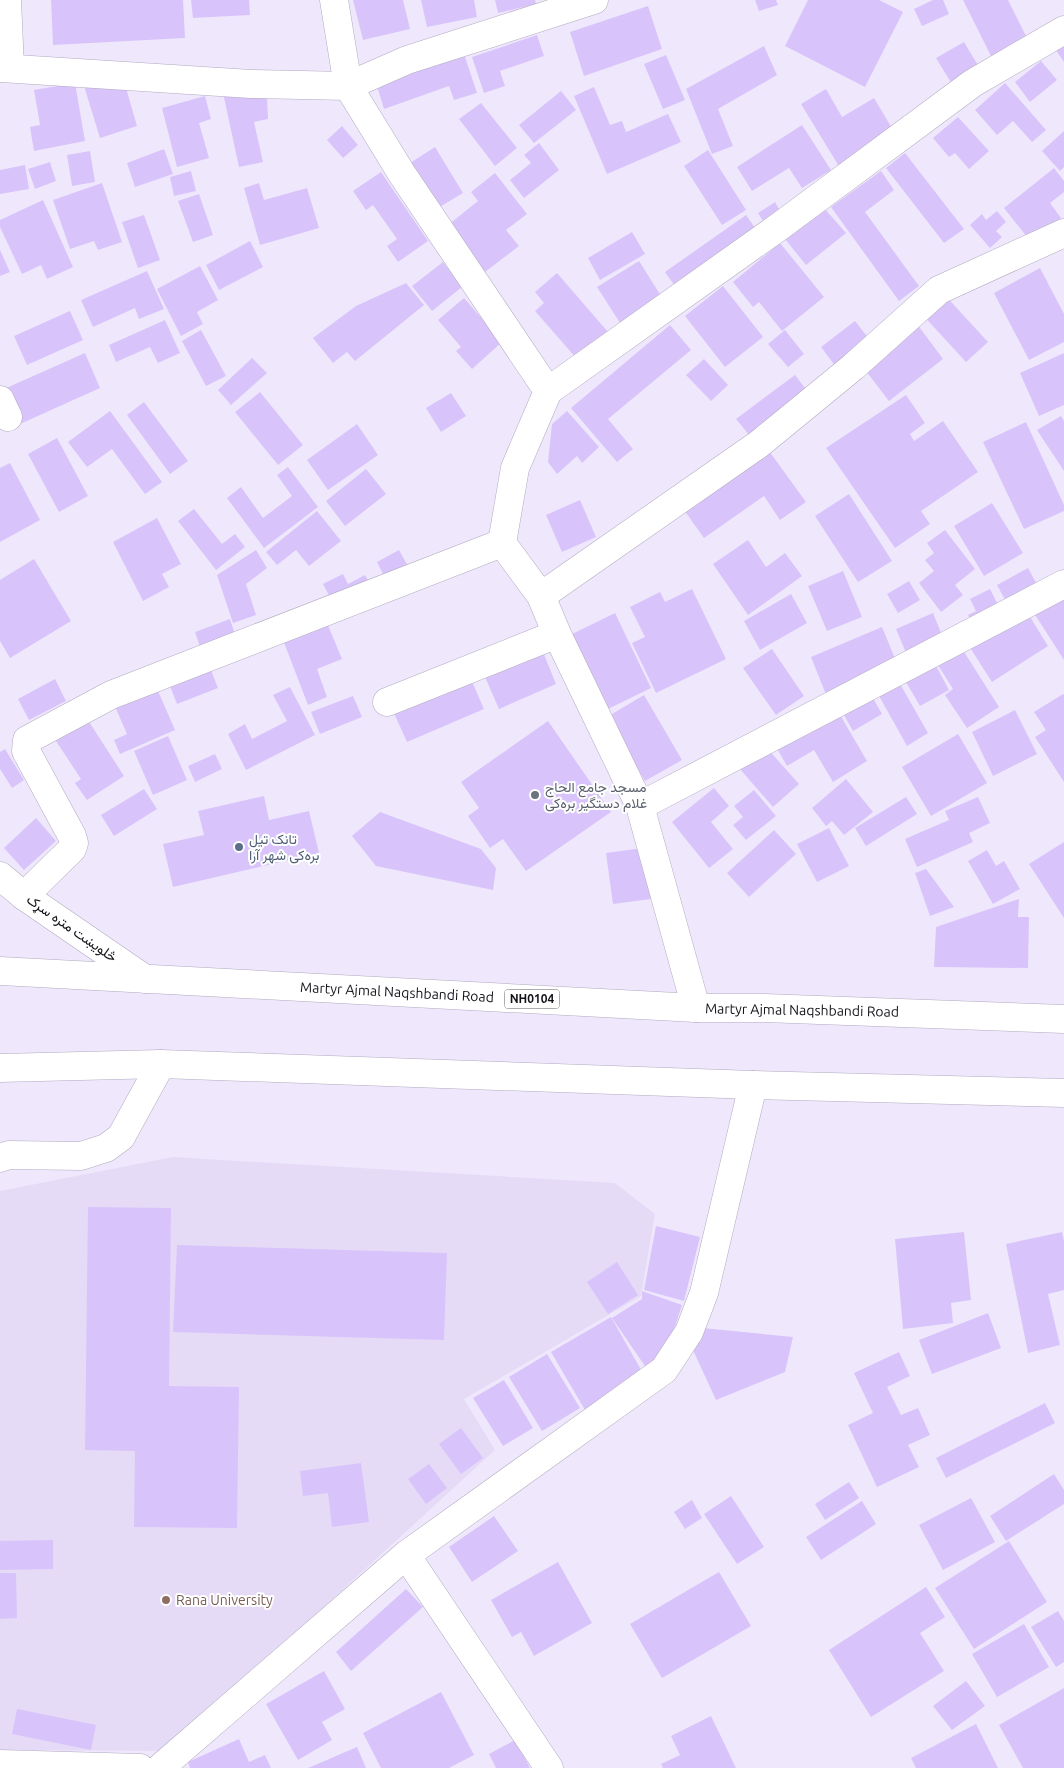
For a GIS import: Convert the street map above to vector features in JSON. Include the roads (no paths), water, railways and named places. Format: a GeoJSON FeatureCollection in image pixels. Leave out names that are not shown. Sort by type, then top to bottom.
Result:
{"type":"FeatureCollection","features":[{"type":"Feature","properties":{"kind":"main road"},"geometry":{"type":"LineString","coordinates":[[7,0],[5,68],[251,84],[348,86],[407,60],[594,0]]}},
{"type":"Feature","properties":{"kind":"main road"},"geometry":{"type":"LineString","coordinates":[[334,0],[348,86],[402,174],[548,391]]}},
{"type":"Feature","properties":{"kind":"main road"},"geometry":{"type":"LineString","coordinates":[[696,1008],[640,806],[557,634],[541,596],[502,543],[515,468],[548,391],[780,226],[973,83],[1064,30]]}},
{"type":"Feature","properties":{"kind":"main road"},"geometry":{"type":"LineString","coordinates":[[541,596],[759,444],[853,367],[939,290],[1064,233]]}},
{"type":"Feature","properties":{"kind":"main road"},"geometry":{"type":"LineString","coordinates":[[24,896],[72,849],[74,843],[26,751],[27,740],[110,695],[502,543]]}},
{"type":"Feature","properties":{"kind":"main road"},"geometry":{"type":"LineString","coordinates":[[640,806],[1064,584]]}},
{"type":"Feature","properties":{"kind":"main road"},"geometry":{"type":"LineString","coordinates":[[387,702],[557,634]]}},
{"type":"Feature","properties":{"kind":"main road","name":"څلویښت متره سړک"},"geometry":{"type":"LineString","coordinates":[[0,876],[24,896],[145,979]]}},
{"type":"Feature","properties":{"kind":"main road","name":"Martyr Ajmal Naqshbandi Road"},"geometry":{"type":"LineString","coordinates":[[0,971],[696,1008],[764,1008],[1062,1018]]}},
{"type":"Feature","properties":{"kind":"main road"},"geometry":{"type":"LineString","coordinates":[[0,1068],[161,1064],[1064,1094]]}},
{"type":"Feature","properties":{"kind":"main road"},"geometry":{"type":"LineString","coordinates":[[0,1158],[9,1155],[81,1156],[106,1148],[121,1137],[161,1064]]}},
{"type":"Feature","properties":{"kind":"main road"},"geometry":{"type":"LineString","coordinates":[[160,1768],[406,1555],[664,1370],[689,1332],[704,1293],[753,1085]]}},
{"type":"Feature","properties":{"kind":"main road"},"geometry":{"type":"LineString","coordinates":[[406,1555],[549,1768]]}},
{"type":"Feature","properties":{"kind":"main road"},"geometry":{"type":"LineString","coordinates":[[0,1764],[140,1768]]}},
{"type":"Feature","properties":{"kind":"place","name":"مسجد جامع الحاج غلام دستگیر بره‌کی"},"geometry":{"type":"Point","coordinates":[535,795]}},
{"type":"Feature","properties":{"kind":"place","name":"تانک تیل بره‌کی شهر آرا"},"geometry":{"type":"Point","coordinates":[239,847]}},
{"type":"Feature","properties":{"kind":"place","name":"Rana University"},"geometry":{"type":"Point","coordinates":[166,1600]}}]}
